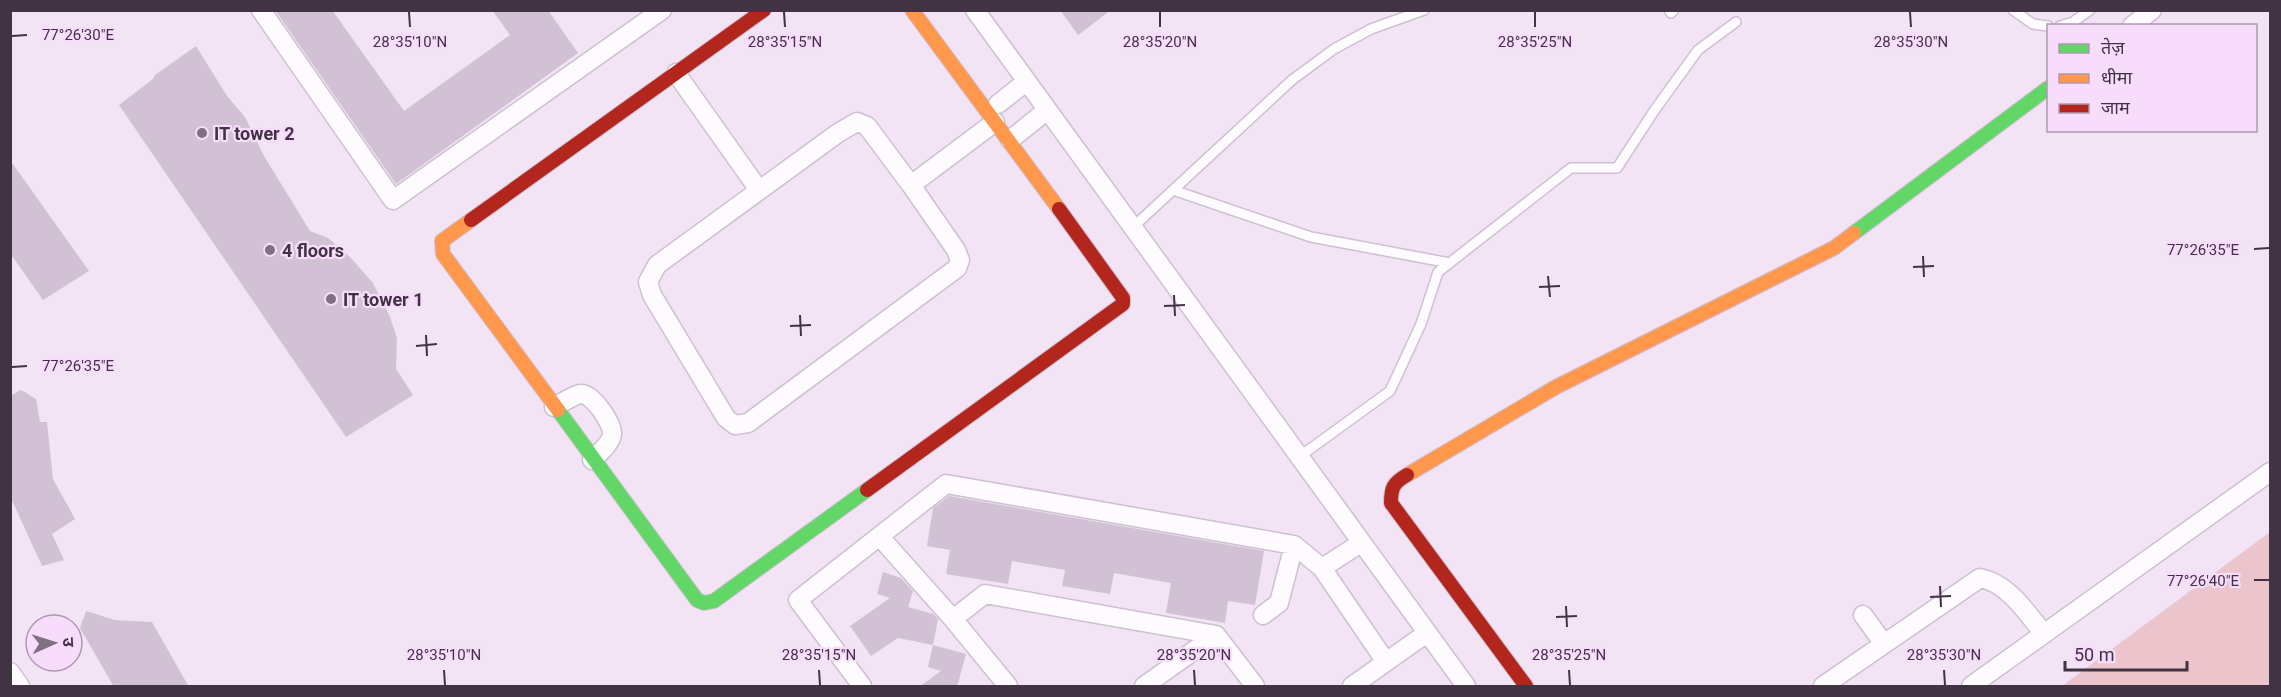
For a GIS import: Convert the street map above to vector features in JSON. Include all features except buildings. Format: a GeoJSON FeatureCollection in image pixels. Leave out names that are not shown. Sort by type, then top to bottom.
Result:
{"type":"FeatureCollection","features":[{"type":"Feature","properties":{"kind":"street"},"geometry":{"type":"LineString","coordinates":[[261,10],[393,200],[662,10]]}},
{"type":"Feature","properties":{"kind":"street"},"geometry":{"type":"LineString","coordinates":[[764,10],[442,241],[443,254],[592,460],[697,600],[710,603],[1121,306],[1123,298],[1010,140],[994,113],[912,10]]}},
{"type":"Feature","properties":{"kind":"street"},"geometry":{"type":"LineString","coordinates":[[975,10],[1046,111],[1466,687]]}},
{"type":"Feature","properties":{"kind":"street"},"geometry":{"type":"LineString","coordinates":[[2134,24],[2152,10]]}},
{"type":"Feature","properties":{"kind":"street"},"geometry":{"type":"LineString","coordinates":[[676,73],[759,190]]}},
{"type":"Feature","properties":{"kind":"street"},"geometry":{"type":"LineString","coordinates":[[912,185],[1026,82]]}},
{"type":"Feature","properties":{"kind":"street"},"geometry":{"type":"LineString","coordinates":[[1526,687],[1391,503],[1391,489],[1395,482],[1556,387],[1834,248],[2047,89]]}},
{"type":"Feature","properties":{"kind":"street"},"geometry":{"type":"LineString","coordinates":[[1010,140],[1046,111]]}},
{"type":"Feature","properties":{"kind":"street"},"geometry":{"type":"LineString","coordinates":[[857,122],[867,126],[912,185],[956,250],[960,260],[957,268],[748,423],[735,425],[726,418],[652,295],[648,282],[657,265],[838,133],[857,122]]}},
{"type":"Feature","properties":{"kind":"street"},"geometry":{"type":"LineString","coordinates":[[554,407],[580,394],[588,395],[597,404],[610,425],[612,433],[609,441],[592,460]]}},
{"type":"Feature","properties":{"kind":"street"},"geometry":{"type":"LineString","coordinates":[[1981,684],[2044,634],[2271,472]]}},
{"type":"Feature","properties":{"kind":"street"},"geometry":{"type":"LineString","coordinates":[[862,687],[798,600],[946,484],[1294,545],[1322,568],[1386,662]]}},
{"type":"Feature","properties":{"kind":"street"},"geometry":{"type":"LineString","coordinates":[[880,537],[953,619],[1008,687]]}},
{"type":"Feature","properties":{"kind":"street"},"geometry":{"type":"LineString","coordinates":[[1322,568],[1361,543]]}},
{"type":"Feature","properties":{"kind":"street"},"geometry":{"type":"LineString","coordinates":[[1263,615],[1279,603],[1294,545]]}},
{"type":"Feature","properties":{"kind":"street"},"geometry":{"type":"LineString","coordinates":[[1823,687],[1980,578],[1997,584],[2021,606],[2044,634]]}},
{"type":"Feature","properties":{"kind":"street"},"geometry":{"type":"LineString","coordinates":[[953,619],[985,594],[1216,635],[1255,687]]}},
{"type":"Feature","properties":{"kind":"street"},"geometry":{"type":"LineString","coordinates":[[1863,615],[1884,644]]}},
{"type":"Feature","properties":{"kind":"street"},"geometry":{"type":"LineString","coordinates":[[1352,687],[1426,633]]}},
{"type":"Feature","properties":{"kind":"street"},"geometry":{"type":"LineString","coordinates":[[1144,687],[1216,635]]}},
{"type":"Feature","properties":{"kind":"street"},"geometry":{"type":"LineString","coordinates":[[10,672],[20,687]]}},
{"type":"Feature","properties":{"kind":"lane"},"geometry":{"type":"LineString","coordinates":[[1132,228],[1292,80],[1334,49],[1371,29],[1424,10]]}},
{"type":"Feature","properties":{"kind":"lane"},"geometry":{"type":"LineString","coordinates":[[2013,10],[2033,24],[2047,26]]}},
{"type":"Feature","properties":{"kind":"lane"},"geometry":{"type":"LineString","coordinates":[[2066,24],[2090,10]]}},
{"type":"Feature","properties":{"kind":"lane"},"geometry":{"type":"LineString","coordinates":[[1299,457],[1390,392],[1421,324],[1438,272],[1571,168],[1617,168],[1698,50],[1736,22]]}},
{"type":"Feature","properties":{"kind":"lane"},"geometry":{"type":"LineString","coordinates":[[1173,190],[1311,237],[1450,263]]}},
{"type":"Feature","properties":{"kind":"shaded area"},"geometry":{"type":"Polygon","coordinates":[[[2270,532],[2270,686],[2062,686],[2270,532]]]}},
{"type":"Feature","properties":{"kind":"traffic: fast"},"geometry":{"type":"LineString","coordinates":[[1854,233],[2047,89]]}},
{"type":"Feature","properties":{"kind":"traffic: fast"},"geometry":{"type":"LineString","coordinates":[[558,410],[697,600],[704,603],[714,601],[867,490]]}},
{"type":"Feature","properties":{"kind":"traffic: slow"},"geometry":{"type":"LineString","coordinates":[[912,10],[1059,209]]}},
{"type":"Feature","properties":{"kind":"traffic: slow"},"geometry":{"type":"LineString","coordinates":[[471,220],[442,241],[443,254],[558,410]]}},
{"type":"Feature","properties":{"kind":"traffic: slow"},"geometry":{"type":"LineString","coordinates":[[1407,475],[1556,387],[1834,248],[1854,233]]}},
{"type":"Feature","properties":{"kind":"traffic: jam"},"geometry":{"type":"LineString","coordinates":[[471,220],[764,10]]}},
{"type":"Feature","properties":{"kind":"traffic: jam"},"geometry":{"type":"LineString","coordinates":[[867,490],[1123,304],[1123,298],[1059,209]]}},
{"type":"Feature","properties":{"kind":"traffic: jam"},"geometry":{"type":"LineString","coordinates":[[1407,475],[1394,486],[1391,503],[1526,686]]}},
{"type":"Feature","properties":{"kind":"place","name":"IT tower 2"},"geometry":{"type":"Point","coordinates":[202,133]}},
{"type":"Feature","properties":{"kind":"place","name":"4 floors"},"geometry":{"type":"Point","coordinates":[270,250]}},
{"type":"Feature","properties":{"kind":"place","name":"IT tower 1"},"geometry":{"type":"Point","coordinates":[331,299]}}]}
